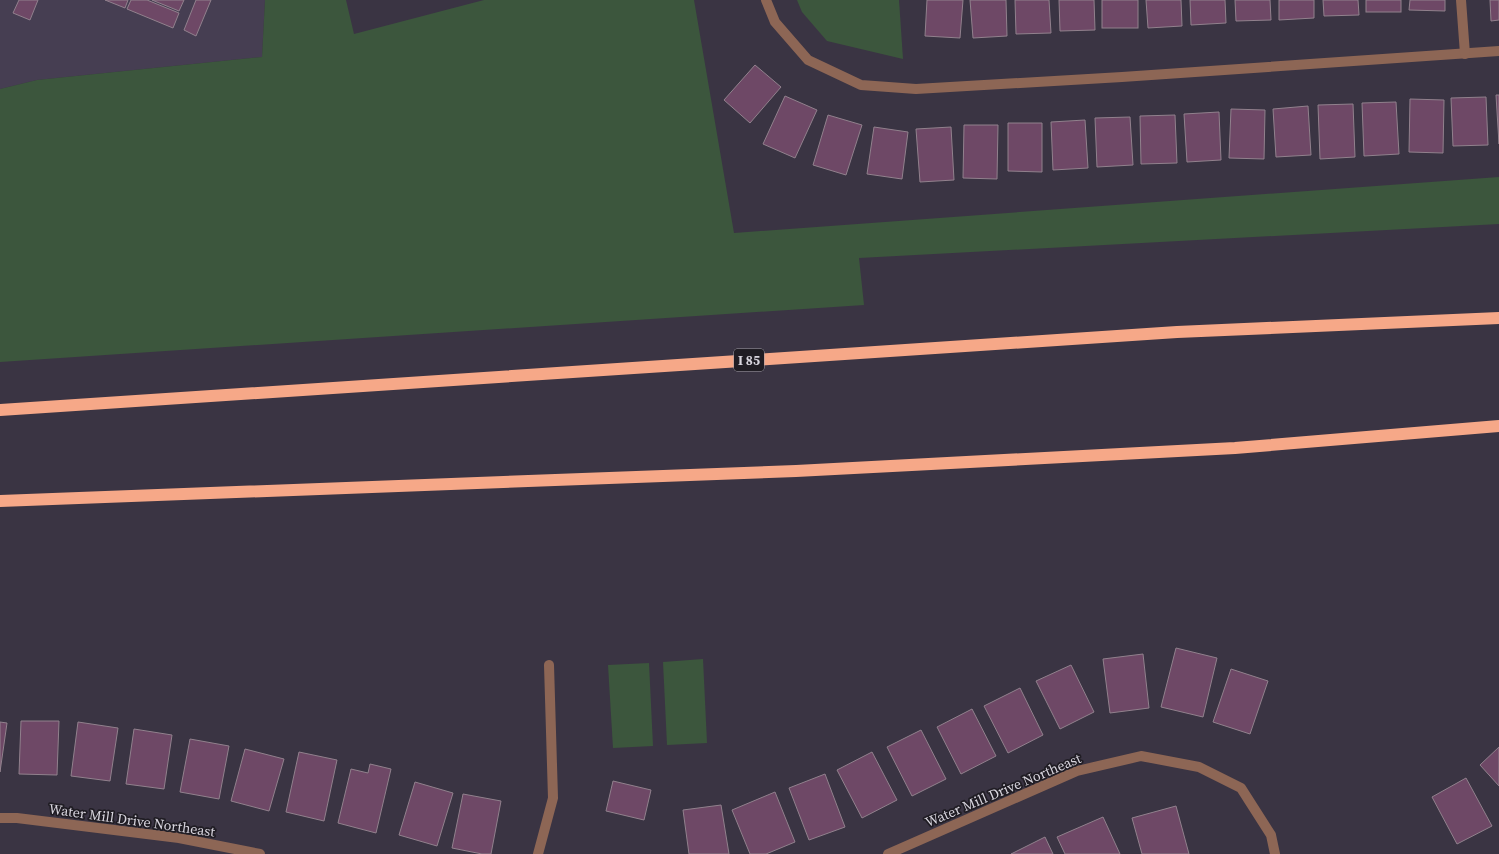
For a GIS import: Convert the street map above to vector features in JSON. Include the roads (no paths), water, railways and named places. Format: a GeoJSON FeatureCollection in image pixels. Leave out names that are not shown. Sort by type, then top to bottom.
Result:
{"type":"FeatureCollection","features":[{"type":"Feature","properties":{"kind":"highway","name":"I 85"},"geometry":{"type":"LineString","coordinates":[[0,410],[1177,332],[1499,318]]}},
{"type":"Feature","properties":{"kind":"highway"},"geometry":{"type":"LineString","coordinates":[[0,501],[796,471],[1235,448],[1499,426]]}},
{"type":"Feature","properties":{"kind":"street"},"geometry":{"type":"LineString","coordinates":[[766,0],[775,22],[808,60],[861,85],[916,89],[1122,77],[1499,51]]}},
{"type":"Feature","properties":{"kind":"street"},"geometry":{"type":"LineString","coordinates":[[1461,0],[1465,54]]}},
{"type":"Feature","properties":{"kind":"street"},"geometry":{"type":"LineString","coordinates":[[538,854],[553,798],[549,664]]}},
{"type":"Feature","properties":{"kind":"street","name":"Water Mill Drive Northeast"},"geometry":{"type":"LineString","coordinates":[[888,854],[1078,771],[1141,756],[1199,767],[1241,788],[1271,834],[1275,854]]}},
{"type":"Feature","properties":{"kind":"street","name":"Water Mill Drive Northeast"},"geometry":{"type":"LineString","coordinates":[[0,818],[17,818],[178,838],[260,854]]}}]}
